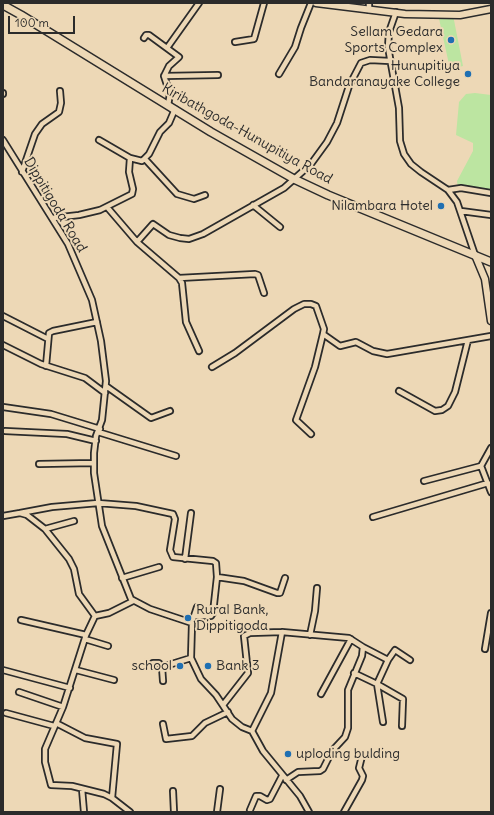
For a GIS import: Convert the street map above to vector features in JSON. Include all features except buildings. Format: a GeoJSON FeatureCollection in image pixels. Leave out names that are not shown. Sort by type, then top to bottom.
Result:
{"type":"FeatureCollection","features":[{"type":"Feature","properties":{"kind":"main road","name":"Kiribathgoda-Hunupitiya Road"},"geometry":{"type":"LineString","coordinates":[[3,6],[21,15],[294,179],[328,195],[491,262]]}},
{"type":"Feature","properties":{"kind":"street"},"geometry":{"type":"LineString","coordinates":[[167,48],[199,3]]}},
{"type":"Feature","properties":{"kind":"street"},"geometry":{"type":"LineString","coordinates":[[235,42],[254,39],[264,3]]}},
{"type":"Feature","properties":{"kind":"street"},"geometry":{"type":"LineString","coordinates":[[279,74],[295,47],[300,28],[311,3]]}},
{"type":"Feature","properties":{"kind":"street"},"geometry":{"type":"LineString","coordinates":[[316,3],[368,6],[396,12],[460,15],[491,9]]}},
{"type":"Feature","properties":{"kind":"street"},"geometry":{"type":"LineString","coordinates":[[396,12],[389,39],[390,61],[399,108],[400,141],[404,154],[411,164],[448,190],[461,211],[475,255],[485,279],[491,321]]}},
{"type":"Feature","properties":{"kind":"street"},"geometry":{"type":"LineString","coordinates":[[144,38],[148,35],[179,57],[169,66],[164,76],[170,94],[172,107],[169,123],[160,132],[145,159]]}},
{"type":"Feature","properties":{"kind":"street"},"geometry":{"type":"LineString","coordinates":[[137,242],[153,224],[170,234],[189,239],[203,234],[284,188],[311,164],[327,142],[337,123],[348,86],[361,63],[370,60],[390,61]]}},
{"type":"Feature","properties":{"kind":"street"},"geometry":{"type":"LineString","coordinates":[[164,76],[218,75]]}},
{"type":"Feature","properties":{"kind":"street"},"geometry":{"type":"LineString","coordinates":[[22,172],[35,134],[42,124],[58,112],[61,103],[60,91]]}},
{"type":"Feature","properties":{"kind":"street","name":"Dippitigoda Road"},"geometry":{"type":"LineString","coordinates":[[3,140],[22,172],[53,218],[82,275],[92,300],[101,341],[106,386],[96,441],[94,463],[98,503],[102,526],[133,602]]}},
{"type":"Feature","properties":{"kind":"street"},"geometry":{"type":"LineString","coordinates":[[99,140],[130,158],[137,160],[145,159]]}},
{"type":"Feature","properties":{"kind":"street"},"geometry":{"type":"LineString","coordinates":[[53,218],[90,213],[107,207],[133,192],[129,172],[130,158]]}},
{"type":"Feature","properties":{"kind":"street"},"geometry":{"type":"LineString","coordinates":[[145,159],[177,194],[194,199],[205,195]]}},
{"type":"Feature","properties":{"kind":"street"},"geometry":{"type":"LineString","coordinates":[[448,190],[461,188],[491,193]]}},
{"type":"Feature","properties":{"kind":"street"},"geometry":{"type":"LineString","coordinates":[[253,205],[280,227]]}},
{"type":"Feature","properties":{"kind":"street"},"geometry":{"type":"LineString","coordinates":[[107,207],[137,242],[179,278],[182,283],[186,322],[199,351]]}},
{"type":"Feature","properties":{"kind":"street"},"geometry":{"type":"LineString","coordinates":[[461,211],[491,215]]}},
{"type":"Feature","properties":{"kind":"street"},"geometry":{"type":"LineString","coordinates":[[179,278],[255,274],[258,275],[264,293]]}},
{"type":"Feature","properties":{"kind":"street"},"geometry":{"type":"LineString","coordinates":[[212,367],[235,353],[294,309],[304,304],[316,306],[324,329],[315,367],[296,420],[311,434]]}},
{"type":"Feature","properties":{"kind":"street"},"geometry":{"type":"LineString","coordinates":[[3,316],[48,339]]}},
{"type":"Feature","properties":{"kind":"street"},"geometry":{"type":"LineString","coordinates":[[46,366],[49,333],[53,330],[97,322]]}},
{"type":"Feature","properties":{"kind":"street"},"geometry":{"type":"LineString","coordinates":[[323,334],[340,346],[356,342],[373,351],[383,354],[491,336]]}},
{"type":"Feature","properties":{"kind":"street"},"geometry":{"type":"LineString","coordinates":[[400,391],[435,411],[442,410],[448,406],[455,392],[468,340]]}},
{"type":"Feature","properties":{"kind":"street"},"geometry":{"type":"LineString","coordinates":[[3,345],[46,366],[85,378],[105,393]]}},
{"type":"Feature","properties":{"kind":"street"},"geometry":{"type":"LineString","coordinates":[[106,386],[151,418],[170,411]]}},
{"type":"Feature","properties":{"kind":"street"},"geometry":{"type":"LineString","coordinates":[[3,407],[51,414],[176,456]]}},
{"type":"Feature","properties":{"kind":"street"},"geometry":{"type":"LineString","coordinates":[[5,431],[67,434],[96,441]]}},
{"type":"Feature","properties":{"kind":"street"},"geometry":{"type":"LineString","coordinates":[[424,481],[481,466],[491,448]]}},
{"type":"Feature","properties":{"kind":"street"},"geometry":{"type":"LineString","coordinates":[[38,464],[94,463]]}},
{"type":"Feature","properties":{"kind":"street"},"geometry":{"type":"LineString","coordinates":[[481,466],[491,492]]}},
{"type":"Feature","properties":{"kind":"street"},"geometry":{"type":"LineString","coordinates":[[373,516],[488,484]]}},
{"type":"Feature","properties":{"kind":"street"},"geometry":{"type":"LineString","coordinates":[[3,516],[52,507],[98,503],[136,506],[173,514],[175,519],[170,554],[173,557],[213,561],[216,563],[217,577],[212,616],[194,616]]}},
{"type":"Feature","properties":{"kind":"street"},"geometry":{"type":"LineString","coordinates":[[20,513],[27,515],[45,529],[69,559],[74,569],[79,594],[95,616]]}},
{"type":"Feature","properties":{"kind":"street"},"geometry":{"type":"LineString","coordinates":[[185,559],[191,513]]}},
{"type":"Feature","properties":{"kind":"street"},"geometry":{"type":"LineString","coordinates":[[45,529],[74,521]]}},
{"type":"Feature","properties":{"kind":"street"},"geometry":{"type":"LineString","coordinates":[[122,578],[159,567]]}},
{"type":"Feature","properties":{"kind":"street"},"geometry":{"type":"LineString","coordinates":[[217,577],[244,581],[277,593],[280,593],[285,578]]}},
{"type":"Feature","properties":{"kind":"street"},"geometry":{"type":"LineString","coordinates":[[310,635],[315,611],[317,588]]}},
{"type":"Feature","properties":{"kind":"street"},"geometry":{"type":"LineString","coordinates":[[95,616],[109,613],[133,602],[189,621],[193,624]]}},
{"type":"Feature","properties":{"kind":"street"},"geometry":{"type":"LineString","coordinates":[[197,607],[193,624],[191,658],[201,679],[216,695],[235,721],[252,731],[284,778],[300,796],[309,812]]}},
{"type":"Feature","properties":{"kind":"street"},"geometry":{"type":"LineString","coordinates":[[485,649],[491,613]]}},
{"type":"Feature","properties":{"kind":"street"},"geometry":{"type":"LineString","coordinates":[[95,616],[86,637],[70,688],[45,749],[45,762],[51,785],[72,786],[87,789],[112,798],[130,812]]}},
{"type":"Feature","properties":{"kind":"street"},"geometry":{"type":"LineString","coordinates":[[21,620],[86,637],[108,646]]}},
{"type":"Feature","properties":{"kind":"street"},"geometry":{"type":"LineString","coordinates":[[252,731],[271,693],[282,632]]}},
{"type":"Feature","properties":{"kind":"street"},"geometry":{"type":"LineString","coordinates":[[223,706],[248,673],[244,636],[250,633],[282,632],[351,639],[388,660]]}},
{"type":"Feature","properties":{"kind":"street"},"geometry":{"type":"LineString","coordinates":[[321,694],[351,639]]}},
{"type":"Feature","properties":{"kind":"street"},"geometry":{"type":"LineString","coordinates":[[250,810],[256,796],[260,796],[267,800],[270,799],[284,778],[298,772],[320,772],[323,769],[332,751],[345,737],[348,728],[348,690],[354,672],[362,656],[363,647]]}},
{"type":"Feature","properties":{"kind":"street"},"geometry":{"type":"LineString","coordinates":[[383,722],[378,684],[388,660],[394,650],[410,660]]}},
{"type":"Feature","properties":{"kind":"street"},"geometry":{"type":"LineString","coordinates":[[162,667],[191,658]]}},
{"type":"Feature","properties":{"kind":"street"},"geometry":{"type":"LineString","coordinates":[[153,662],[159,663],[162,667],[163,681]]}},
{"type":"Feature","properties":{"kind":"street"},"geometry":{"type":"LineString","coordinates":[[3,670],[70,688]]}},
{"type":"Feature","properties":{"kind":"street"},"geometry":{"type":"LineString","coordinates":[[76,670],[114,680]]}},
{"type":"Feature","properties":{"kind":"street"},"geometry":{"type":"LineString","coordinates":[[354,672],[403,699],[402,726]]}},
{"type":"Feature","properties":{"kind":"street"},"geometry":{"type":"LineString","coordinates":[[19,692],[63,706]]}},
{"type":"Feature","properties":{"kind":"street"},"geometry":{"type":"LineString","coordinates":[[163,724],[166,740],[192,736],[205,723],[228,712]]}},
{"type":"Feature","properties":{"kind":"street"},"geometry":{"type":"LineString","coordinates":[[6,713],[55,725],[84,738],[117,744],[112,798]]}},
{"type":"Feature","properties":{"kind":"street"},"geometry":{"type":"LineString","coordinates":[[344,812],[362,780],[363,776],[359,768],[362,756]]}},
{"type":"Feature","properties":{"kind":"street"},"geometry":{"type":"LineString","coordinates":[[82,789],[84,812]]}},
{"type":"Feature","properties":{"kind":"street"},"geometry":{"type":"LineString","coordinates":[[217,812],[220,789]]}},
{"type":"Feature","properties":{"kind":"street"},"geometry":{"type":"LineString","coordinates":[[173,791],[174,812]]}},
{"type":"Feature","properties":{"kind":"green space","name":"Sellam Gedara Sports Complex"},"geometry":{"type":"Polygon","coordinates":[[[438,14],[453,15],[463,66],[450,69],[438,14]]]}},
{"type":"Feature","properties":{"kind":"green space"},"geometry":{"type":"Polygon","coordinates":[[[475,93],[491,95],[491,192],[458,189],[457,181],[473,151],[473,143],[456,135],[459,102],[466,94],[475,93]]]}},
{"type":"Feature","properties":{"kind":"place","name":"Sellam Gedara Sports Complex"},"geometry":{"type":"Point","coordinates":[451,40]}},
{"type":"Feature","properties":{"kind":"place","name":"Hunupitiya Bandaranayake College"},"geometry":{"type":"Point","coordinates":[468,74]}},
{"type":"Feature","properties":{"kind":"place","name":"Nilambara Hotel"},"geometry":{"type":"Point","coordinates":[441,206]}},
{"type":"Feature","properties":{"kind":"place","name":"Rural Bank, Dippitigoda"},"geometry":{"type":"Point","coordinates":[188,618]}},
{"type":"Feature","properties":{"kind":"place","name":"school"},"geometry":{"type":"Point","coordinates":[180,666]}},
{"type":"Feature","properties":{"kind":"place","name":"Bank 3"},"geometry":{"type":"Point","coordinates":[208,666]}},
{"type":"Feature","properties":{"kind":"place","name":"uploding bulding"},"geometry":{"type":"Point","coordinates":[288,754]}}]}
